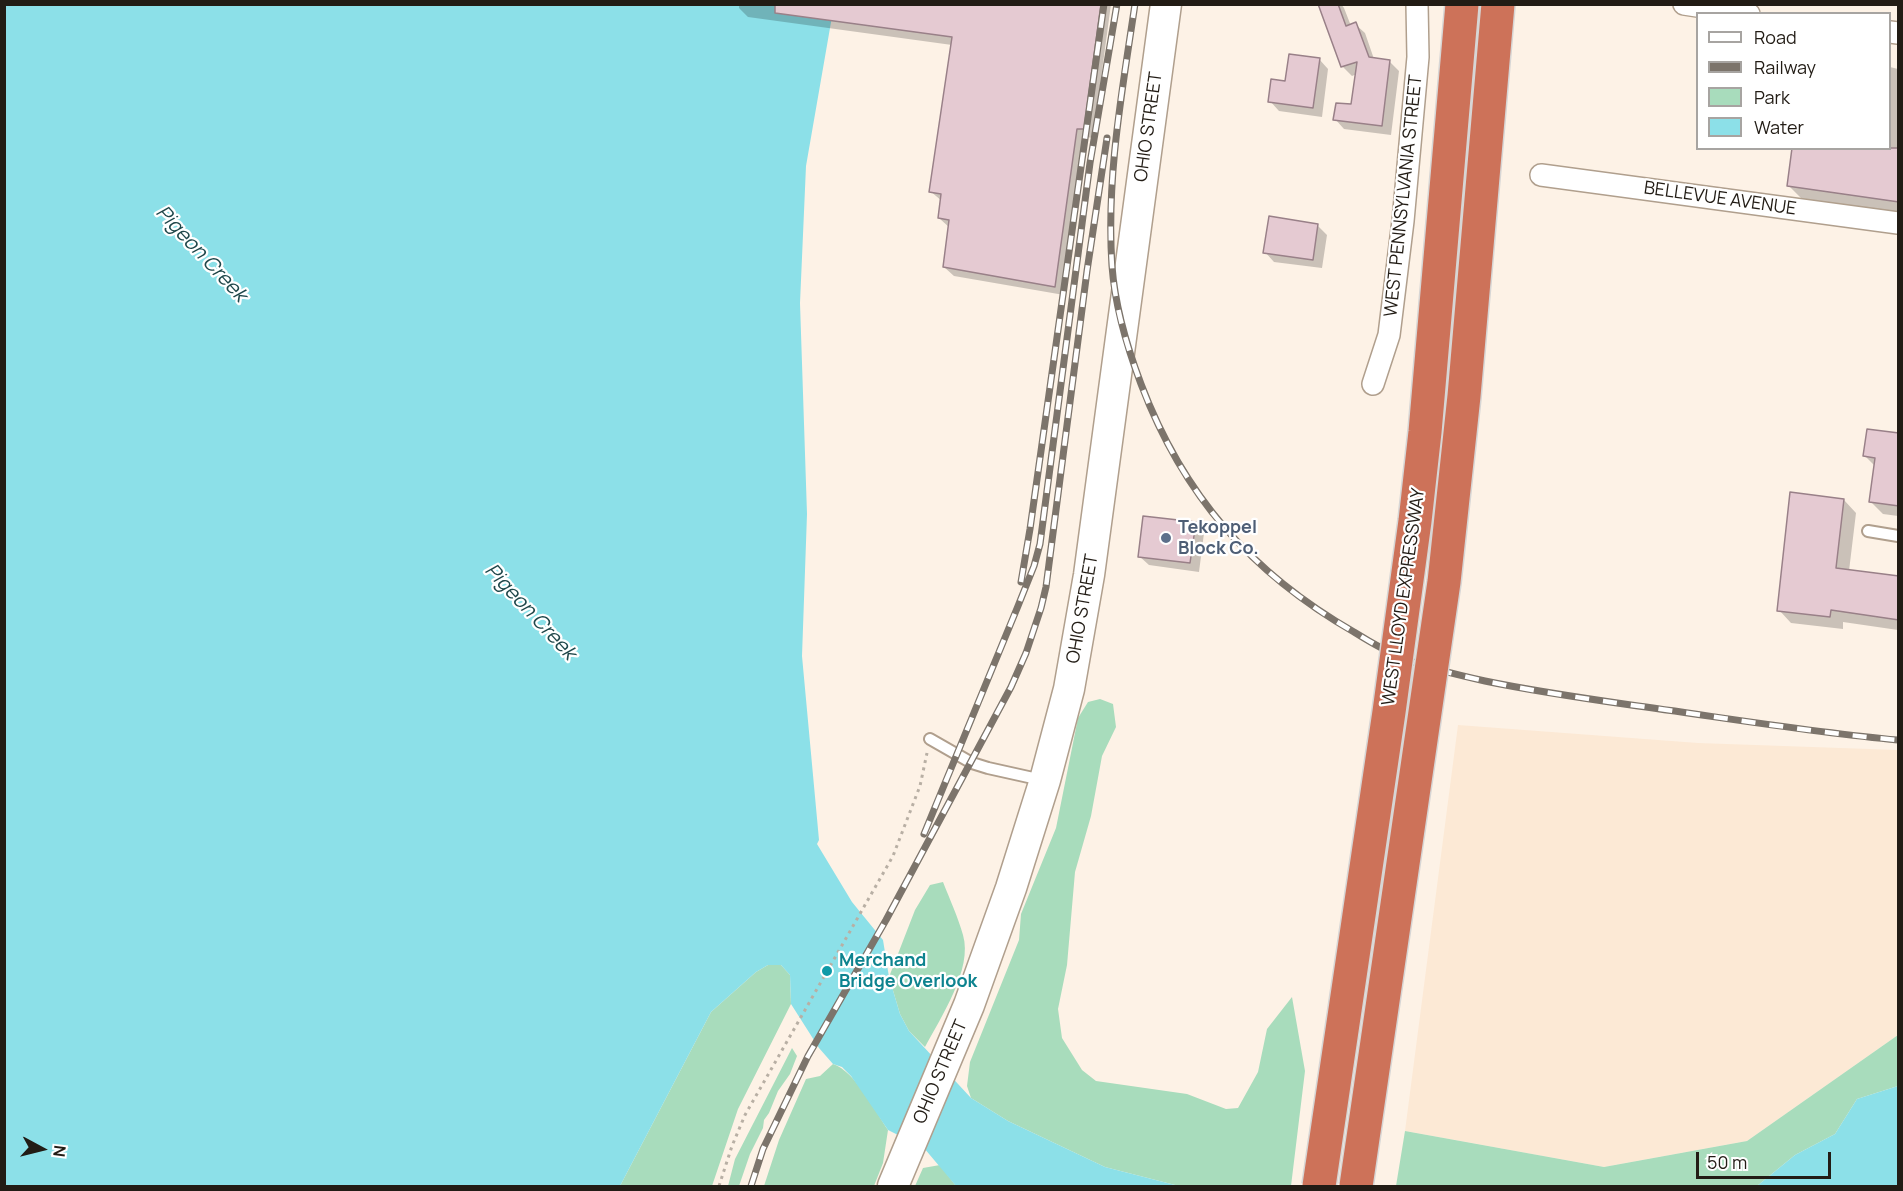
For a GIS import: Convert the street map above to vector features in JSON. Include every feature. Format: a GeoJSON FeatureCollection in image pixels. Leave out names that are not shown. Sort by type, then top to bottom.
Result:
{"type":"FeatureCollection","features":[{"type":"Feature","properties":{"kind":"highway","name":"WEST LLOYD EXPRESSWAY"},"geometry":{"type":"LineString","coordinates":[[1319,1186],[1389,712],[1416,510],[1426,421],[1462,4]]}},
{"type":"Feature","properties":{"kind":"highway","name":"WEST LLOYD EXPRESSWAY"},"geometry":{"type":"LineString","coordinates":[[1356,1186],[1455,492],[1498,4]]}},
{"type":"Feature","properties":{"kind":"street","name":"OHIO STREET"},"geometry":{"type":"LineString","coordinates":[[893,1186],[969,1005],[1011,888],[1045,780],[1069,689],[1089,575],[1166,4]]}},
{"type":"Feature","properties":{"kind":"street","name":"WEST PENNSYLVANIA STREET"},"geometry":{"type":"LineString","coordinates":[[1373,384],[1389,335],[1402,232],[1418,57],[1417,4]]}},
{"type":"Feature","properties":{"kind":"street"},"geometry":{"type":"LineString","coordinates":[[1696,5],[1737,12]]}},
{"type":"Feature","properties":{"kind":"street","name":"BELLEVUE AVENUE"},"geometry":{"type":"LineString","coordinates":[[1541,175],[1899,224]]}},
{"type":"Feature","properties":{"kind":"lane"},"geometry":{"type":"LineString","coordinates":[[1868,531],[1899,536]]}},
{"type":"Feature","properties":{"kind":"lane"},"geometry":{"type":"LineString","coordinates":[[930,740],[945,746],[972,763],[1045,780]]}},
{"type":"Feature","properties":{"kind":"path"},"geometry":{"type":"LineString","coordinates":[[719,1186],[745,1115],[893,856],[920,786],[930,740]]}},
{"type":"Feature","properties":{"kind":"shaded area"},"geometry":{"type":"Polygon","coordinates":[[[1458,725],[1698,743],[1898,750],[1898,1035],[1747,1141],[1604,1167],[1405,1131],[1458,725]]]}},
{"type":"Feature","properties":{"kind":"green space"},"geometry":{"type":"Polygon","coordinates":[[[1100,699],[1113,704],[1116,727],[1102,756],[1091,816],[1075,872],[1067,965],[1058,1009],[1062,1038],[1082,1070],[1096,1081],[1187,1094],[1226,1109],[1238,1108],[1258,1072],[1267,1029],[1292,997],[1305,1071],[1291,1186],[1179,1186],[1105,1167],[1008,1121],[971,1098],[967,1086],[970,1062],[1019,940],[1021,914],[1056,828],[1078,718],[1088,702],[1100,699]]]}},
{"type":"Feature","properties":{"kind":"green space"},"geometry":{"type":"Polygon","coordinates":[[[943,882],[963,935],[964,963],[954,993],[925,1047],[909,1031],[900,1014],[889,977],[915,910],[930,885],[943,882]]]}},
{"type":"Feature","properties":{"kind":"green space"},"geometry":{"type":"Polygon","coordinates":[[[768,965],[781,965],[790,975],[791,1004],[738,1109],[712,1186],[620,1186],[711,1012],[756,972],[768,965]]]}},
{"type":"Feature","properties":{"kind":"green space"},"geometry":{"type":"Polygon","coordinates":[[[1898,1035],[1898,1086],[1857,1099],[1835,1134],[1795,1155],[1757,1186],[1396,1186],[1405,1131],[1604,1167],[1747,1141],[1898,1035]]]}},
{"type":"Feature","properties":{"kind":"green space"},"geometry":{"type":"Polygon","coordinates":[[[792,1048],[797,1056],[790,1074],[778,1091],[764,1120],[763,1128],[750,1154],[739,1186],[728,1186],[735,1159],[792,1048]]]}},
{"type":"Feature","properties":{"kind":"green space"},"geometry":{"type":"Polygon","coordinates":[[[833,1064],[841,1068],[857,1083],[888,1130],[883,1163],[874,1186],[764,1186],[779,1140],[806,1079],[820,1076],[833,1064]]]}},
{"type":"Feature","properties":{"kind":"green space"},"geometry":{"type":"Polygon","coordinates":[[[940,1165],[956,1186],[915,1186],[923,1168],[940,1165]]]}},
{"type":"Feature","properties":{"kind":"water","name":"Pigeon Creek"},"geometry":{"type":"Polygon","coordinates":[[[5,5],[834,5],[806,166],[800,303],[807,514],[802,656],[819,840],[817,844],[852,902],[883,940],[889,977],[900,1014],[909,1031],[971,1098],[1008,1121],[1105,1167],[1179,1186],[956,1186],[924,1148],[888,1130],[851,1076],[842,1067],[833,1064],[819,1048],[791,1004],[790,975],[781,965],[768,965],[756,972],[711,1012],[620,1186],[5,1186],[5,5]]]}},
{"type":"Feature","properties":{"kind":"water"},"geometry":{"type":"Polygon","coordinates":[[[1898,1086],[1898,1186],[1757,1186],[1795,1155],[1835,1134],[1857,1099],[1898,1086]]]}},
{"type":"Feature","properties":{"kind":"building"},"geometry":{"type":"Polygon","coordinates":[[[775,4],[1101,4],[1084,129],[1077,129],[1055,287],[943,267],[949,220],[938,218],[941,194],[929,192],[952,37],[775,13],[775,4]]]}},
{"type":"Feature","properties":{"kind":"building"},"geometry":{"type":"Polygon","coordinates":[[[1318,4],[1338,4],[1346,26],[1356,22],[1369,57],[1390,60],[1382,126],[1333,120],[1336,103],[1351,104],[1357,62],[1341,67],[1318,4]]]}},
{"type":"Feature","properties":{"kind":"building"},"geometry":{"type":"Polygon","coordinates":[[[1289,54],[1320,58],[1313,108],[1268,102],[1271,79],[1285,81],[1289,54]]]}},
{"type":"Feature","properties":{"kind":"building"},"geometry":{"type":"Polygon","coordinates":[[[1891,148],[1899,148],[1899,202],[1787,186],[1792,150],[1891,150],[1891,148]]]}},
{"type":"Feature","properties":{"kind":"building"},"geometry":{"type":"Polygon","coordinates":[[[1269,216],[1318,224],[1313,260],[1263,253],[1269,216]]]}},
{"type":"Feature","properties":{"kind":"building"},"geometry":{"type":"Polygon","coordinates":[[[1867,429],[1899,433],[1899,506],[1869,502],[1875,458],[1863,456],[1867,429]]]}},
{"type":"Feature","properties":{"kind":"building"},"geometry":{"type":"Polygon","coordinates":[[[1790,492],[1844,499],[1836,568],[1899,576],[1899,620],[1831,610],[1830,617],[1777,611],[1790,492]]]}},
{"type":"Feature","properties":{"kind":"building"},"geometry":{"type":"Polygon","coordinates":[[[1143,516],[1196,522],[1190,563],[1138,557],[1143,516]]]}},
{"type":"Feature","properties":{"kind":"railway"},"geometry":{"type":"LineString","coordinates":[[1021,582],[1104,4]]}},
{"type":"Feature","properties":{"kind":"railway"},"geometry":{"type":"LineString","coordinates":[[924,834],[1034,566],[1040,544],[1090,163],[1117,4]]}},
{"type":"Feature","properties":{"kind":"railway"},"geometry":{"type":"LineString","coordinates":[[1135,4],[1120,102],[1111,200],[1112,266],[1119,312],[1141,384],[1158,424],[1178,461],[1200,496],[1252,557],[1317,609],[1360,636],[1398,656],[1435,669],[1503,685],[1576,697],[1798,729],[1898,740]]}},
{"type":"Feature","properties":{"kind":"railway"},"geometry":{"type":"LineString","coordinates":[[751,1186],[763,1149],[808,1056],[886,920],[1011,687],[1026,653],[1046,587],[1087,271],[1107,138]]}},
{"type":"Feature","properties":{"kind":"place","name":"Tekoppel Block Co."},"geometry":{"type":"Point","coordinates":[1166,538]}},
{"type":"Feature","properties":{"kind":"place","name":"Merchand Bridge Overlook"},"geometry":{"type":"Point","coordinates":[827,971]}}]}
